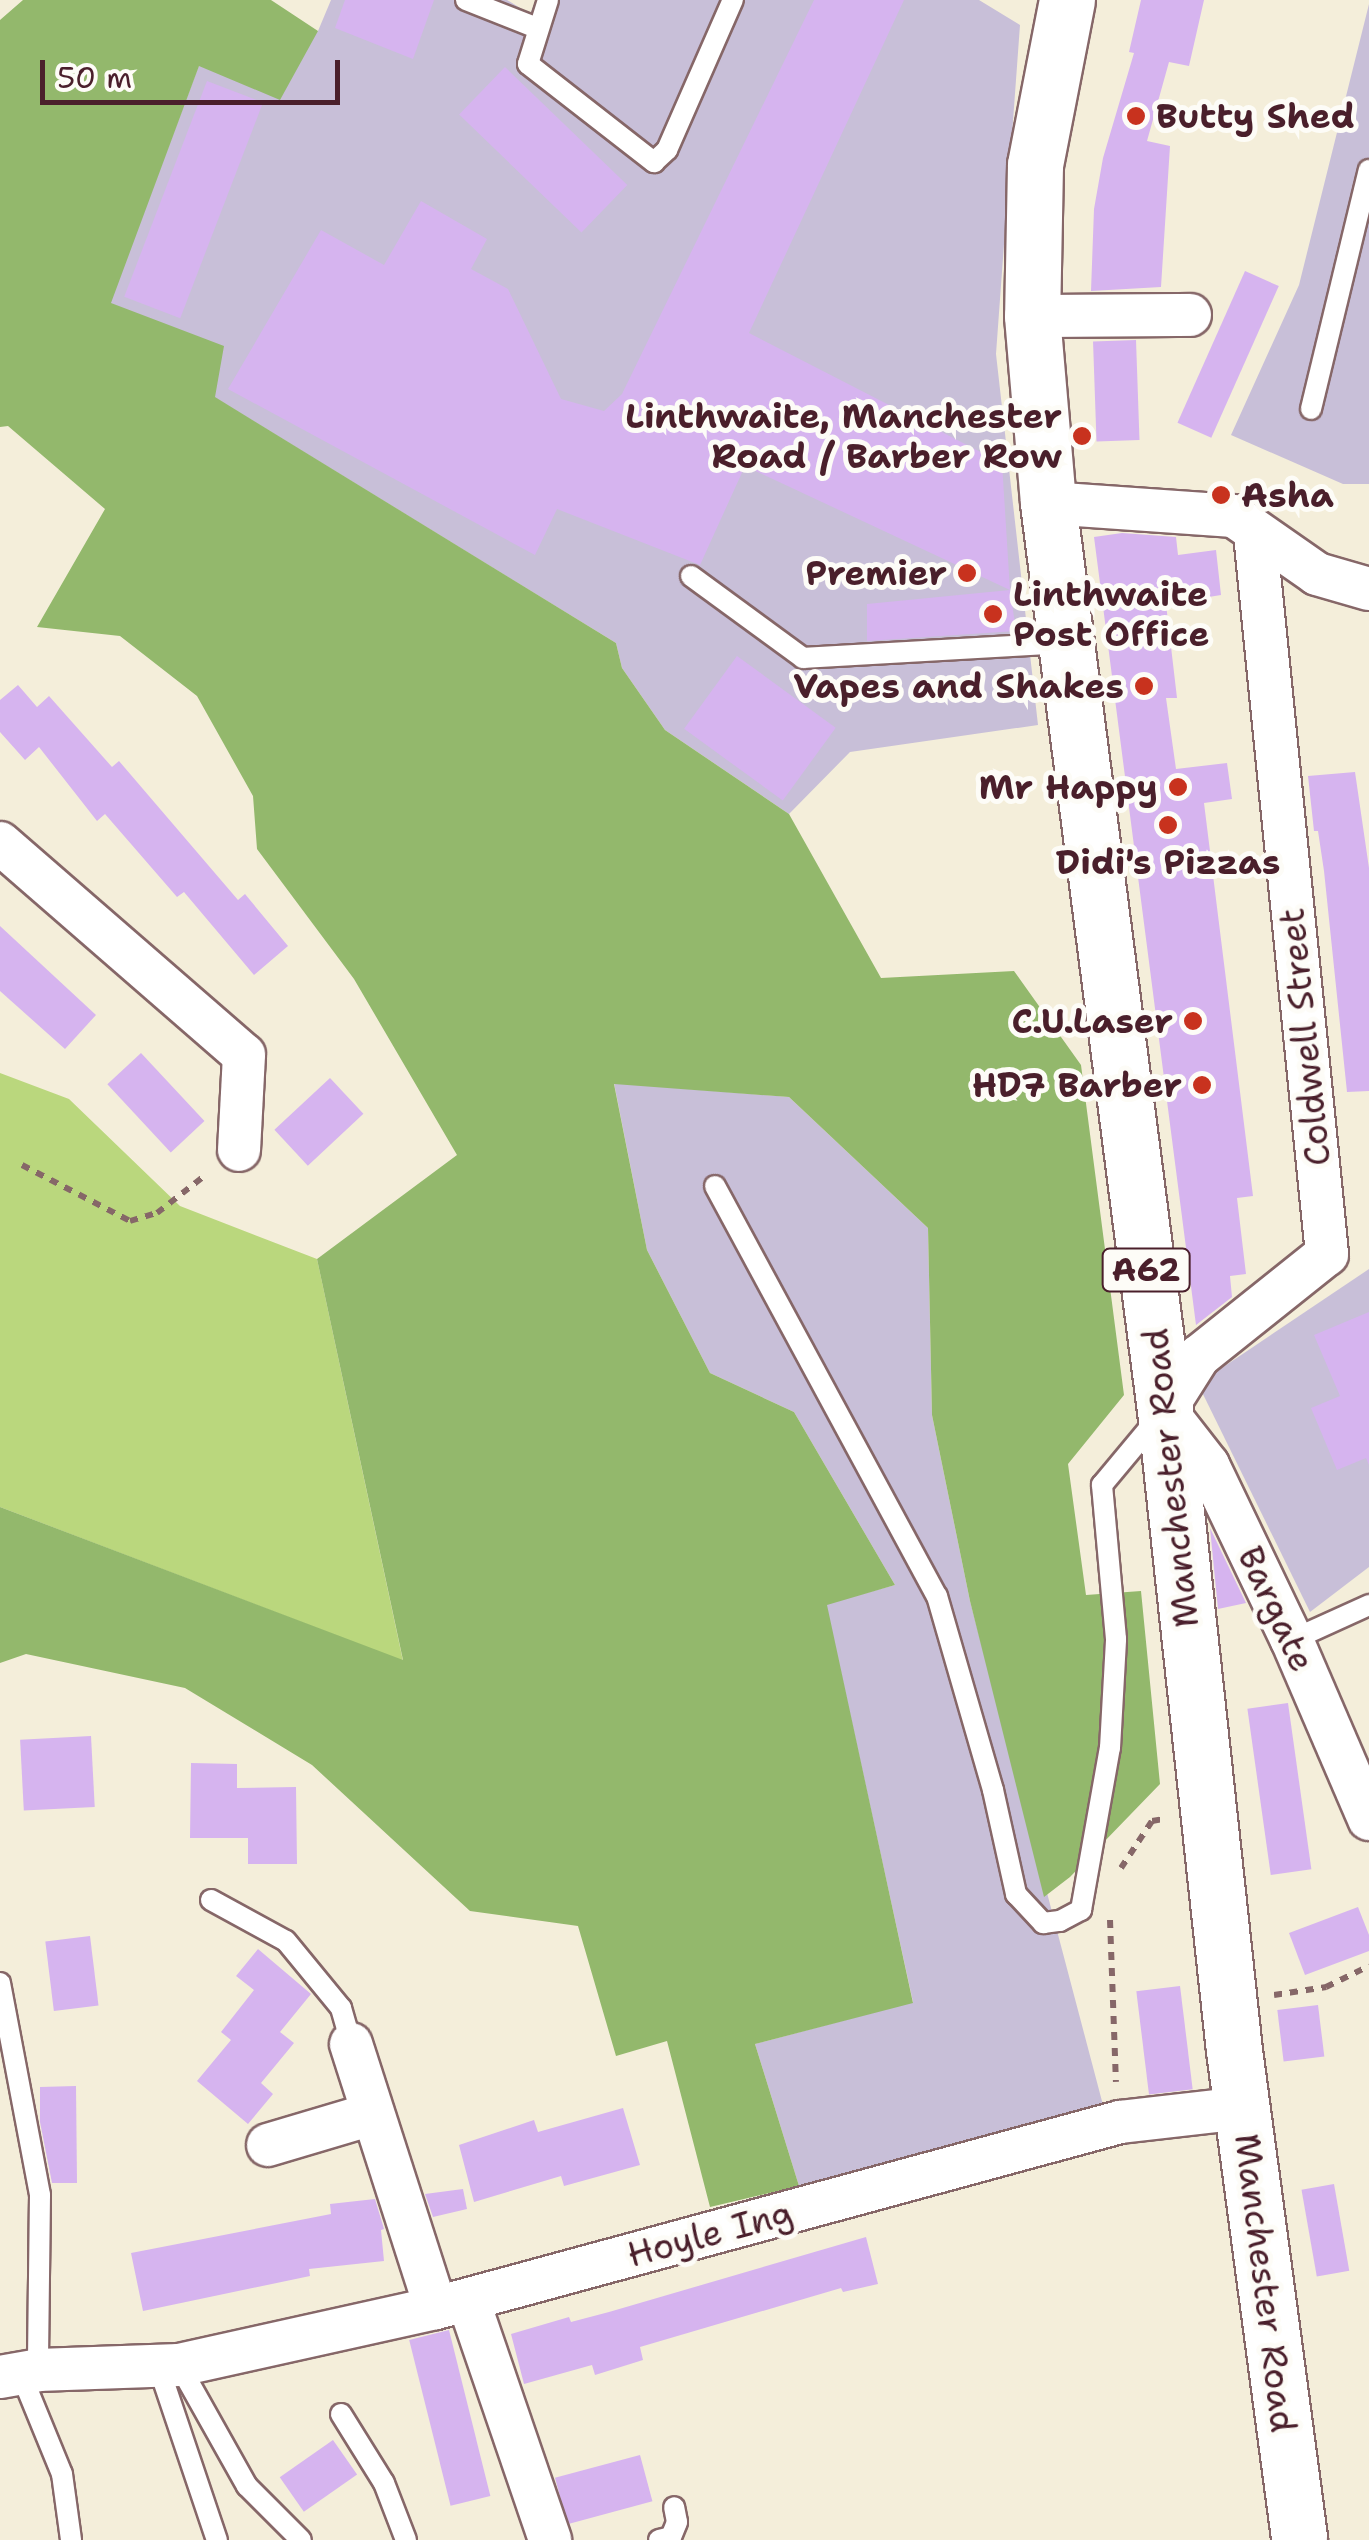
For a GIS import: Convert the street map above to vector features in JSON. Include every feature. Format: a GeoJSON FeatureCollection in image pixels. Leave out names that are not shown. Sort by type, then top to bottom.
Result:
{"type":"FeatureCollection","features":[{"type":"Feature","properties":{"kind":"main road","name":"Manchester Road"},"geometry":{"type":"LineString","coordinates":[[1067,0],[1035,165],[1032,316],[1048,503],[1165,1410],[1228,2002],[1299,2540]]}},
{"type":"Feature","properties":{"kind":"street"},"geometry":{"type":"LineString","coordinates":[[1032,316],[1190,315]]}},
{"type":"Feature","properties":{"kind":"street"},"geometry":{"type":"LineString","coordinates":[[1048,503],[1234,516],[1317,574],[1369,589]]}},
{"type":"Feature","properties":{"kind":"street","name":"Coldwell Street"},"geometry":{"type":"LineString","coordinates":[[1165,1410],[1198,1356],[1327,1254],[1255,534]]}},
{"type":"Feature","properties":{"kind":"street"},"geometry":{"type":"LineString","coordinates":[[0,843],[244,1055],[240,1150]]}},
{"type":"Feature","properties":{"kind":"street","name":"Bargate"},"geometry":{"type":"LineString","coordinates":[[1165,1410],[1208,1465],[1292,1640],[1369,1820]]}},
{"type":"Feature","properties":{"kind":"street"},"geometry":{"type":"LineString","coordinates":[[351,2044],[372,2114],[550,2540]]}},
{"type":"Feature","properties":{"kind":"street","name":"Hoyle Ing"},"geometry":{"type":"LineString","coordinates":[[20,2374],[168,2365],[452,2304],[1120,2122],[1242,2108]]}},
{"type":"Feature","properties":{"kind":"street"},"geometry":{"type":"LineString","coordinates":[[268,2145],[372,2114]]}},
{"type":"Feature","properties":{"kind":"lane"},"geometry":{"type":"LineString","coordinates":[[466,0],[537,28]]}},
{"type":"Feature","properties":{"kind":"lane"},"geometry":{"type":"LineString","coordinates":[[548,0],[528,64],[654,162],[667,150],[733,0]]}},
{"type":"Feature","properties":{"kind":"lane"},"geometry":{"type":"LineString","coordinates":[[1311,409],[1369,170]]}},
{"type":"Feature","properties":{"kind":"lane"},"geometry":{"type":"LineString","coordinates":[[691,576],[802,658],[1066,643]]}},
{"type":"Feature","properties":{"kind":"lane"},"geometry":{"type":"LineString","coordinates":[[715,1186],[937,1596],[993,1790],[1016,1894],[1043,1923],[1060,1921],[1081,1910],[1110,1748],[1116,1639],[1102,1485],[1165,1410]]}},
{"type":"Feature","properties":{"kind":"lane"},"geometry":{"type":"LineString","coordinates":[[1292,1640],[1369,1605]]}},
{"type":"Feature","properties":{"kind":"lane"},"geometry":{"type":"LineString","coordinates":[[211,1900],[286,1940],[341,2008],[351,2044]]}},
{"type":"Feature","properties":{"kind":"lane"},"geometry":{"type":"LineString","coordinates":[[0,1983],[40,2194],[20,2374],[62,2474],[70,2540]]}},
{"type":"Feature","properties":{"kind":"lane"},"geometry":{"type":"LineString","coordinates":[[168,2365],[218,2540]]}},
{"type":"Feature","properties":{"kind":"lane"},"geometry":{"type":"LineString","coordinates":[[168,2365],[247,2486],[301,2540]]}},
{"type":"Feature","properties":{"kind":"lane"},"geometry":{"type":"LineString","coordinates":[[341,2414],[384,2484],[406,2540]]}},
{"type":"Feature","properties":{"kind":"lane"},"geometry":{"type":"LineString","coordinates":[[659,2540],[671,2537],[678,2522],[674,2507]]}},
{"type":"Feature","properties":{"kind":"path"},"geometry":{"type":"LineString","coordinates":[[22,1165],[130,1222],[157,1213],[240,1150]]}},
{"type":"Feature","properties":{"kind":"path"},"geometry":{"type":"LineString","coordinates":[[1118,1882],[1122,1863],[1152,1821],[1208,1809]]}},
{"type":"Feature","properties":{"kind":"path"},"geometry":{"type":"LineString","coordinates":[[1114,1901],[1110,1920],[1120,2122]]}},
{"type":"Feature","properties":{"kind":"path"},"geometry":{"type":"LineString","coordinates":[[1228,2002],[1326,1987],[1369,1966]]}},
{"type":"Feature","properties":{"kind":"shaded area"},"geometry":{"type":"Polygon","coordinates":[[[331,0],[507,0],[530,14],[536,0],[979,0],[1020,25],[996,354],[1038,725],[850,752],[789,814],[665,730],[622,668],[616,643],[214,397],[110,303],[199,65],[318,31],[331,0]]]}},
{"type":"Feature","properties":{"kind":"shaded area"},"geometry":{"type":"Polygon","coordinates":[[[1369,4],[1369,484],[1343,484],[1231,435],[1299,285],[1369,4]]]}},
{"type":"Feature","properties":{"kind":"shaded area"},"geometry":{"type":"Polygon","coordinates":[[[614,1083],[789,1097],[928,1228],[932,1415],[970,1601],[1103,2105],[799,2186],[755,2044],[913,2002],[826,1604],[895,1585],[794,1412],[710,1373],[647,1250],[614,1083]]]}},
{"type":"Feature","properties":{"kind":"shaded area"},"geometry":{"type":"Polygon","coordinates":[[[1369,1269],[1369,1567],[1310,1612],[1198,1384],[1369,1269]]]}},
{"type":"Feature","properties":{"kind":"green space"},"geometry":{"type":"Polygon","coordinates":[[[23,0],[271,0],[318,31],[280,100],[199,66],[111,303],[224,346],[215,397],[616,643],[622,668],[665,730],[789,814],[881,978],[1014,971],[1081,1065],[1124,1395],[1068,1464],[1086,1595],[1141,1591],[1160,1784],[1070,1877],[1044,1897],[970,1601],[932,1415],[928,1228],[789,1097],[614,1084],[647,1250],[710,1373],[794,1412],[895,1585],[827,1605],[913,2003],[755,2044],[799,2186],[710,2207],[667,2041],[616,2056],[578,1926],[470,1911],[312,1765],[185,1688],[26,1654],[0,1663],[0,1507],[403,1660],[317,1259],[457,1155],[354,979],[257,849],[253,796],[197,696],[120,636],[37,627],[105,509],[8,426],[0,427],[0,20],[23,0]]]}},
{"type":"Feature","properties":{"kind":"green space"},"geometry":{"type":"Polygon","coordinates":[[[0,1073],[69,1099],[180,1206],[317,1259],[403,1661],[0,1507],[0,1073]]]}},
{"type":"Feature","properties":{"kind":"building"},"geometry":{"type":"Polygon","coordinates":[[[345,0],[434,0],[413,59],[335,28],[345,0]]]}},
{"type":"Feature","properties":{"kind":"building"},"geometry":{"type":"Polygon","coordinates":[[[814,0],[904,0],[749,333],[1002,463],[1010,590],[745,466],[700,565],[557,509],[535,555],[228,389],[321,230],[384,265],[421,201],[487,239],[471,269],[508,289],[561,399],[604,411],[622,394],[814,0]]]}},
{"type":"Feature","properties":{"kind":"building"},"geometry":{"type":"Polygon","coordinates":[[[1141,0],[1204,0],[1189,66],[1169,62],[1147,141],[1170,146],[1161,287],[1091,291],[1094,209],[1103,158],[1134,53],[1129,52],[1141,0]]]}},
{"type":"Feature","properties":{"kind":"building"},"geometry":{"type":"Polygon","coordinates":[[[505,67],[627,185],[581,233],[459,114],[505,67]]]}},
{"type":"Feature","properties":{"kind":"building"},"geometry":{"type":"Polygon","coordinates":[[[207,81],[263,103],[180,318],[124,297],[207,81]]]}},
{"type":"Feature","properties":{"kind":"building"},"geometry":{"type":"Polygon","coordinates":[[[1245,271],[1279,286],[1211,438],[1177,423],[1245,271]]]}},
{"type":"Feature","properties":{"kind":"building"},"geometry":{"type":"Polygon","coordinates":[[[1136,340],[1139,440],[1097,441],[1093,342],[1136,340]]]}},
{"type":"Feature","properties":{"kind":"building"},"geometry":{"type":"Polygon","coordinates":[[[1122,533],[1176,537],[1178,555],[1216,550],[1221,595],[1166,604],[1177,698],[1166,698],[1176,769],[1227,763],[1232,799],[1204,803],[1253,1196],[1237,1198],[1246,1274],[1230,1276],[1232,1297],[1196,1325],[1094,537],[1122,533]]]}},
{"type":"Feature","properties":{"kind":"building"},"geometry":{"type":"Polygon","coordinates":[[[1010,590],[1016,631],[867,641],[867,604],[1010,590]]]}},
{"type":"Feature","properties":{"kind":"building"},"geometry":{"type":"Polygon","coordinates":[[[737,656],[836,728],[783,801],[684,729],[737,656]]]}},
{"type":"Feature","properties":{"kind":"building"},"geometry":{"type":"Polygon","coordinates":[[[18,685],[37,707],[49,696],[112,767],[119,761],[238,900],[245,894],[288,946],[254,975],[184,892],[177,897],[105,814],[97,821],[39,747],[25,760],[0,732],[0,700],[18,685]]]}},
{"type":"Feature","properties":{"kind":"building"},"geometry":{"type":"Polygon","coordinates":[[[1355,772],[1369,868],[1369,1091],[1347,1092],[1324,871],[1318,831],[1314,831],[1308,776],[1355,772]]]}},
{"type":"Feature","properties":{"kind":"building"},"geometry":{"type":"Polygon","coordinates":[[[0,926],[96,1015],[65,1049],[0,991],[0,926]]]}},
{"type":"Feature","properties":{"kind":"building"},"geometry":{"type":"Polygon","coordinates":[[[141,1053],[204,1121],[171,1152],[107,1084],[141,1053]]]}},
{"type":"Feature","properties":{"kind":"building"},"geometry":{"type":"Polygon","coordinates":[[[330,1078],[363,1114],[308,1166],[274,1130],[330,1078]]]}},
{"type":"Feature","properties":{"kind":"building"},"geometry":{"type":"Polygon","coordinates":[[[1369,1312],[1369,1465],[1366,1458],[1337,1470],[1311,1408],[1340,1396],[1314,1335],[1369,1312]]]}},
{"type":"Feature","properties":{"kind":"building"},"geometry":{"type":"Polygon","coordinates":[[[1210,1528],[1246,1603],[1218,1609],[1210,1528]]]}},
{"type":"Feature","properties":{"kind":"building"},"geometry":{"type":"Polygon","coordinates":[[[1288,1703],[1311,1869],[1271,1875],[1247,1709],[1288,1703]]]}},
{"type":"Feature","properties":{"kind":"building"},"geometry":{"type":"Polygon","coordinates":[[[91,1736],[95,1807],[24,1811],[20,1740],[91,1736]]]}},
{"type":"Feature","properties":{"kind":"building"},"geometry":{"type":"Polygon","coordinates":[[[191,1763],[237,1764],[237,1788],[296,1787],[297,1864],[248,1864],[248,1838],[190,1838],[191,1763]]]}},
{"type":"Feature","properties":{"kind":"building"},"geometry":{"type":"Polygon","coordinates":[[[1358,1907],[1369,1935],[1369,1951],[1305,1975],[1289,1933],[1358,1907]]]}},
{"type":"Feature","properties":{"kind":"building"},"geometry":{"type":"Polygon","coordinates":[[[90,1936],[99,2005],[54,2011],[45,1941],[90,1936]]]}},
{"type":"Feature","properties":{"kind":"building"},"geometry":{"type":"Polygon","coordinates":[[[258,1949],[311,1994],[280,2032],[294,2043],[261,2083],[273,2094],[248,2124],[197,2081],[231,2040],[221,2032],[254,1990],[236,1976],[258,1949]]]}},
{"type":"Feature","properties":{"kind":"building"},"geometry":{"type":"Polygon","coordinates":[[[1180,1986],[1193,2089],[1149,2095],[1136,1991],[1180,1986]]]}},
{"type":"Feature","properties":{"kind":"building"},"geometry":{"type":"Polygon","coordinates":[[[1318,2005],[1324,2057],[1284,2062],[1277,2010],[1318,2005]]]}},
{"type":"Feature","properties":{"kind":"building"},"geometry":{"type":"Polygon","coordinates":[[[76,2086],[77,2183],[52,2183],[40,2122],[40,2087],[76,2086]]]}},
{"type":"Feature","properties":{"kind":"building"},"geometry":{"type":"Polygon","coordinates":[[[623,2108],[640,2165],[564,2186],[561,2176],[474,2202],[459,2145],[534,2120],[538,2132],[623,2108]]]}},
{"type":"Feature","properties":{"kind":"building"},"geometry":{"type":"Polygon","coordinates":[[[1334,2184],[1349,2271],[1317,2276],[1302,2190],[1334,2184]]]}},
{"type":"Feature","properties":{"kind":"building"},"geometry":{"type":"Polygon","coordinates":[[[463,2189],[467,2209],[433,2217],[425,2194],[463,2189]]]}},
{"type":"Feature","properties":{"kind":"building"},"geometry":{"type":"Polygon","coordinates":[[[375,2199],[384,2229],[384,2261],[309,2269],[310,2276],[143,2311],[131,2253],[331,2214],[330,2204],[375,2199]]]}},
{"type":"Feature","properties":{"kind":"building"},"geometry":{"type":"Polygon","coordinates":[[[866,2237],[878,2284],[843,2292],[841,2288],[640,2347],[643,2360],[595,2375],[592,2365],[524,2384],[511,2334],[569,2317],[571,2322],[609,2312],[866,2237]]]}},
{"type":"Feature","properties":{"kind":"building"},"geometry":{"type":"Polygon","coordinates":[[[449,2330],[490,2496],[451,2506],[409,2340],[449,2330]]]}},
{"type":"Feature","properties":{"kind":"building"},"geometry":{"type":"Polygon","coordinates":[[[333,2440],[357,2474],[304,2512],[280,2477],[333,2440]]]}},
{"type":"Feature","properties":{"kind":"building"},"geometry":{"type":"Polygon","coordinates":[[[640,2455],[652,2501],[567,2524],[555,2478],[640,2455]]]}},
{"type":"Feature","properties":{"kind":"place","name":"Butty Shed"},"geometry":{"type":"Point","coordinates":[1136,116]}},
{"type":"Feature","properties":{"kind":"place","name":"Linthwaite, Manchester Road / Barber Row"},"geometry":{"type":"Point","coordinates":[1082,436]}},
{"type":"Feature","properties":{"kind":"place","name":"Asha"},"geometry":{"type":"Point","coordinates":[1221,495]}},
{"type":"Feature","properties":{"kind":"place","name":"Premier"},"geometry":{"type":"Point","coordinates":[967,573]}},
{"type":"Feature","properties":{"kind":"place","name":"Linthwaite Post Office"},"geometry":{"type":"Point","coordinates":[993,614]}},
{"type":"Feature","properties":{"kind":"place","name":"Vapes and Shakes"},"geometry":{"type":"Point","coordinates":[1144,686]}},
{"type":"Feature","properties":{"kind":"place","name":"Mr Happy"},"geometry":{"type":"Point","coordinates":[1178,787]}},
{"type":"Feature","properties":{"kind":"place","name":"Didi's Pizzas"},"geometry":{"type":"Point","coordinates":[1168,825]}},
{"type":"Feature","properties":{"kind":"place","name":"C.U.Laser"},"geometry":{"type":"Point","coordinates":[1193,1021]}},
{"type":"Feature","properties":{"kind":"place","name":"HD7 Barber"},"geometry":{"type":"Point","coordinates":[1202,1085]}}]}
